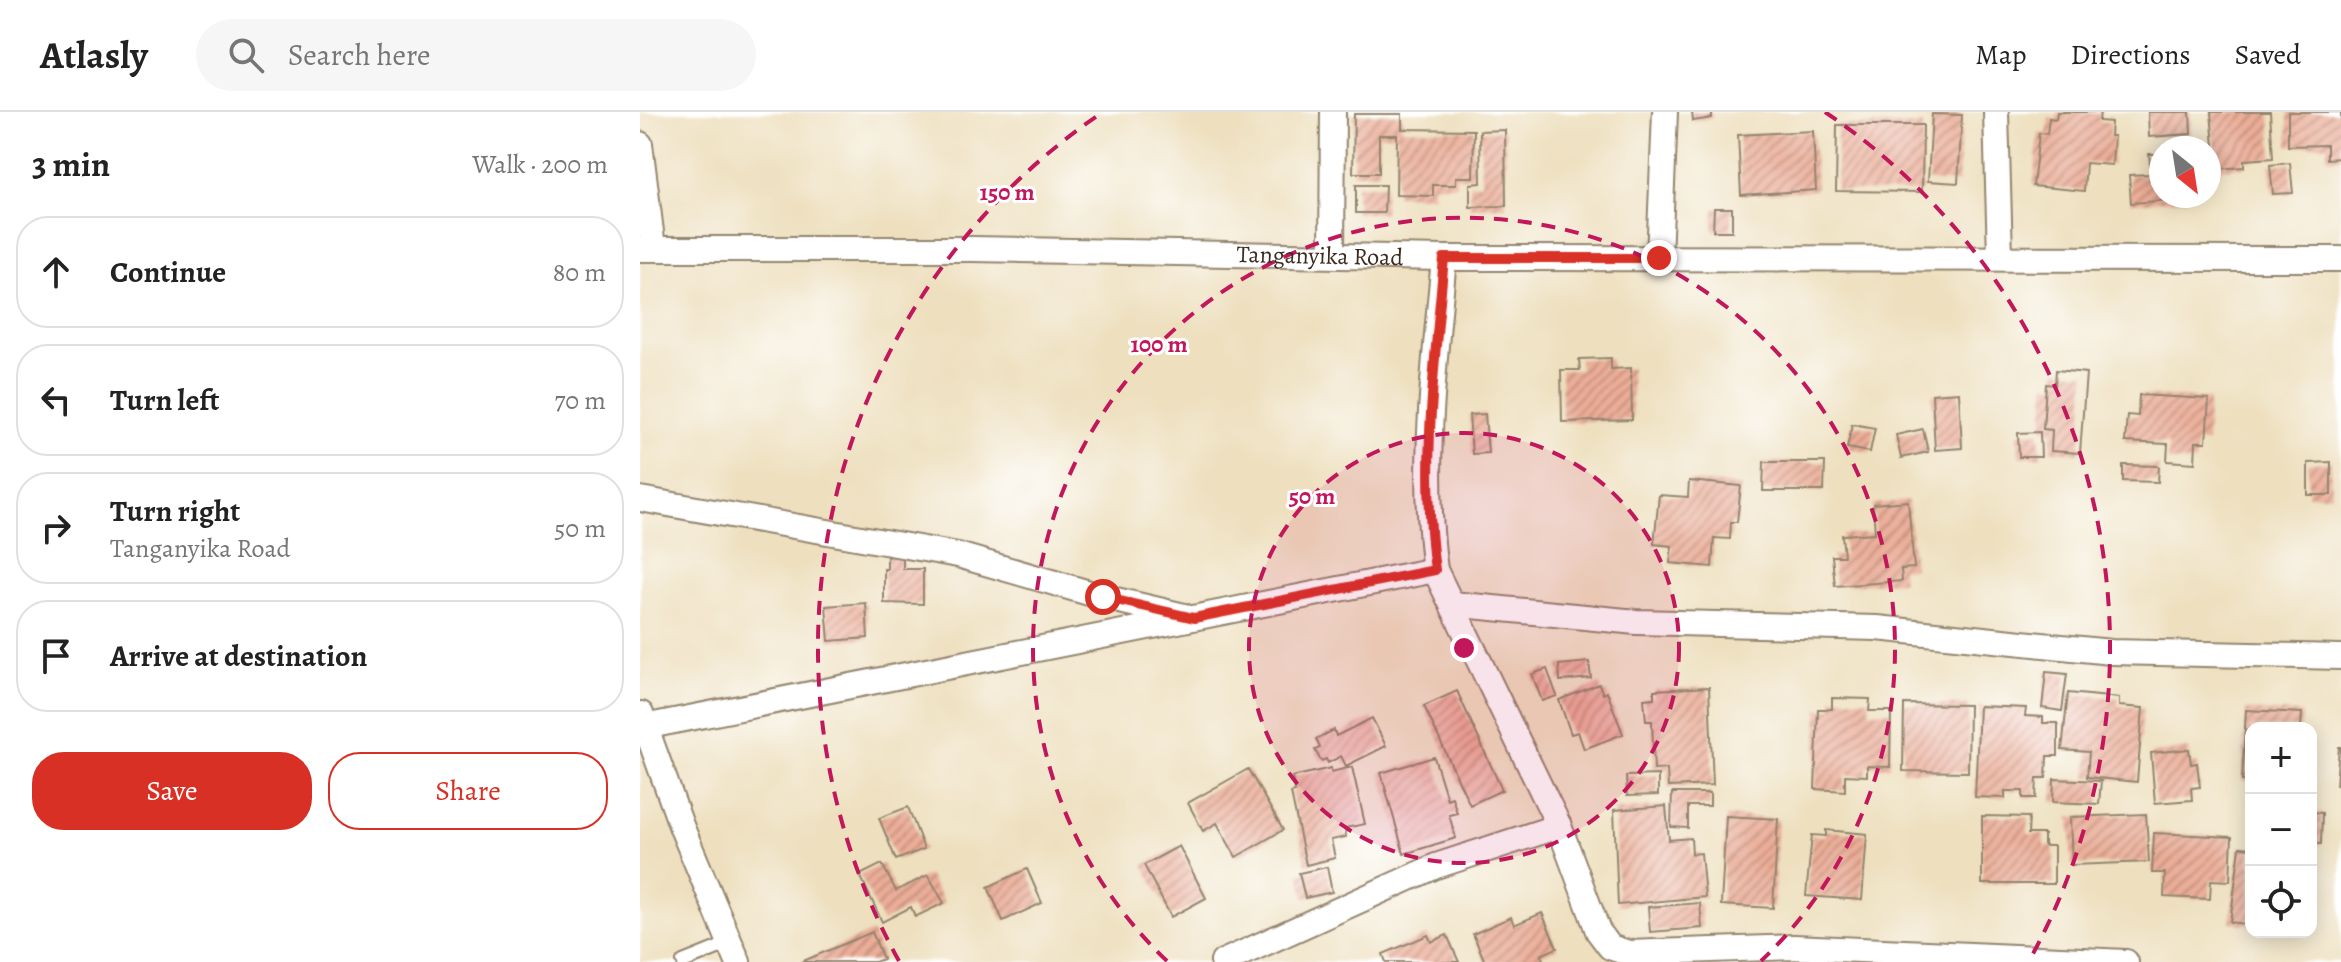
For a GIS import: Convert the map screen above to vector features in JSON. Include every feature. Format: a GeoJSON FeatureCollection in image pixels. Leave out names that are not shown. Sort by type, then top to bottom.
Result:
{"type":"FeatureCollection","features":[{"type":"Feature","properties":{"kind":"street"},"geometry":{"type":"LineString","coordinates":[[1332,254],[1333,112]]}},
{"type":"Feature","properties":{"kind":"street"},"geometry":{"type":"LineString","coordinates":[[1659,258],[1665,112]]}},
{"type":"Feature","properties":{"kind":"street"},"geometry":{"type":"LineString","coordinates":[[1996,112],[2000,257]]}},
{"type":"Feature","properties":{"kind":"street"},"geometry":{"type":"LineString","coordinates":[[640,144],[647,248]]}},
{"type":"Feature","properties":{"kind":"street","name":"Tanganyika Road"},"geometry":{"type":"LineString","coordinates":[[647,248],[1332,254],[1444,258],[2341,259]]}},
{"type":"Feature","properties":{"kind":"street"},"geometry":{"type":"LineString","coordinates":[[1444,258],[1433,385],[1430,497],[1435,570],[1559,826],[1598,931],[1610,954],[1794,947],[1846,955],[2126,962]]}},
{"type":"Feature","properties":{"kind":"street"},"geometry":{"type":"LineString","coordinates":[[640,499],[958,555],[1103,597],[1194,618]]}},
{"type":"Feature","properties":{"kind":"street"},"geometry":{"type":"LineString","coordinates":[[734,953],[682,828],[642,719],[1194,618],[1435,570]]}},
{"type":"Feature","properties":{"kind":"street"},"geometry":{"type":"LineString","coordinates":[[1452,604],[1636,622],[1877,628],[2111,652],[2341,657]]}},
{"type":"Feature","properties":{"kind":"street"},"geometry":{"type":"LineString","coordinates":[[1223,962],[1436,866],[1559,826]]}},
{"type":"Feature","properties":{"kind":"lane"},"geometry":{"type":"LineString","coordinates":[[683,962],[734,953]]}},
{"type":"Feature","properties":{"kind":"building"},"geometry":{"type":"Polygon","coordinates":[[[1692,112],[1712,112],[1712,118],[1693,121],[1692,112]]]}},
{"type":"Feature","properties":{"kind":"building"},"geometry":{"type":"Polygon","coordinates":[[[2057,112],[2100,112],[2099,121],[2111,122],[2110,136],[2114,136],[2112,165],[2086,163],[2084,191],[2033,186],[2039,133],[2047,134],[2049,118],[2056,119],[2057,112]]]}},
{"type":"Feature","properties":{"kind":"building"},"geometry":{"type":"Polygon","coordinates":[[[2148,112],[2190,112],[2191,134],[2149,137],[2148,112]]]}},
{"type":"Feature","properties":{"kind":"building"},"geometry":{"type":"Polygon","coordinates":[[[2211,112],[2270,112],[2273,158],[2244,160],[2244,167],[2221,169],[2221,136],[2213,136],[2211,112]]]}},
{"type":"Feature","properties":{"kind":"building"},"geometry":{"type":"Polygon","coordinates":[[[2288,112],[2341,112],[2341,158],[2327,159],[2327,145],[2288,146],[2288,112]]]}},
{"type":"Feature","properties":{"kind":"building"},"geometry":{"type":"Polygon","coordinates":[[[1354,114],[1402,114],[1402,129],[1474,130],[1473,177],[1456,177],[1456,185],[1433,185],[1433,196],[1396,195],[1397,135],[1379,135],[1379,173],[1353,173],[1354,114]]]}},
{"type":"Feature","properties":{"kind":"building"},"geometry":{"type":"Polygon","coordinates":[[[1932,114],[1962,115],[1958,183],[1928,181],[1932,114]]]}},
{"type":"Feature","properties":{"kind":"building"},"geometry":{"type":"Polygon","coordinates":[[[1837,125],[1923,125],[1922,192],[1836,191],[1837,125]]]}},
{"type":"Feature","properties":{"kind":"building"},"geometry":{"type":"Polygon","coordinates":[[[1505,130],[1506,206],[1470,207],[1470,184],[1481,183],[1480,131],[1505,130]]]}},
{"type":"Feature","properties":{"kind":"building"},"geometry":{"type":"Polygon","coordinates":[[[1813,131],[1816,190],[1741,195],[1738,135],[1813,131]]]}},
{"type":"Feature","properties":{"kind":"building"},"geometry":{"type":"Polygon","coordinates":[[[2290,163],[2293,193],[2273,194],[2270,165],[2290,163]]]}},
{"type":"Feature","properties":{"kind":"building"},"geometry":{"type":"Polygon","coordinates":[[[2149,174],[2149,202],[2131,203],[2129,175],[2149,174]]]}},
{"type":"Feature","properties":{"kind":"building"},"geometry":{"type":"Polygon","coordinates":[[[1356,185],[1385,185],[1384,213],[1356,213],[1356,185]]]}},
{"type":"Feature","properties":{"kind":"building"},"geometry":{"type":"Polygon","coordinates":[[[1714,208],[1732,208],[1732,231],[1713,231],[1714,208]]]}},
{"type":"Feature","properties":{"kind":"building"},"geometry":{"type":"Polygon","coordinates":[[[1611,358],[1611,369],[1631,368],[1632,420],[1562,422],[1561,370],[1580,370],[1579,359],[1611,358]]]}},
{"type":"Feature","properties":{"kind":"building"},"geometry":{"type":"Polygon","coordinates":[[[2056,370],[2086,373],[2080,453],[2051,451],[2052,430],[2043,429],[2046,384],[2055,385],[2056,370]]]}},
{"type":"Feature","properties":{"kind":"building"},"geometry":{"type":"Polygon","coordinates":[[[1959,392],[1962,448],[1935,450],[1932,394],[1959,392]]]}},
{"type":"Feature","properties":{"kind":"building"},"geometry":{"type":"Polygon","coordinates":[[[2139,395],[2209,399],[2206,442],[2196,442],[2195,463],[2167,461],[2168,444],[2125,442],[2127,415],[2138,416],[2139,395]]]}},
{"type":"Feature","properties":{"kind":"building"},"geometry":{"type":"Polygon","coordinates":[[[1485,414],[1488,453],[1472,454],[1469,415],[1485,414]]]}},
{"type":"Feature","properties":{"kind":"building"},"geometry":{"type":"Polygon","coordinates":[[[1852,424],[1875,428],[1870,452],[1847,448],[1852,424]]]}},
{"type":"Feature","properties":{"kind":"building"},"geometry":{"type":"Polygon","coordinates":[[[1923,429],[1928,452],[1901,458],[1896,435],[1923,429]]]}},
{"type":"Feature","properties":{"kind":"building"},"geometry":{"type":"Polygon","coordinates":[[[2040,432],[2041,457],[2019,457],[2018,433],[2040,432]]]}},
{"type":"Feature","properties":{"kind":"building"},"geometry":{"type":"Polygon","coordinates":[[[1764,462],[1825,462],[1824,491],[1763,491],[1764,462]]]}},
{"type":"Feature","properties":{"kind":"building"},"geometry":{"type":"Polygon","coordinates":[[[2331,462],[2331,495],[2308,495],[2308,463],[2331,462]]]}},
{"type":"Feature","properties":{"kind":"building"},"geometry":{"type":"Polygon","coordinates":[[[2123,465],[2159,466],[2158,482],[2123,481],[2123,465]]]}},
{"type":"Feature","properties":{"kind":"building"},"geometry":{"type":"Polygon","coordinates":[[[1689,481],[1741,486],[1737,522],[1731,522],[1730,539],[1714,538],[1712,567],[1670,563],[1672,546],[1654,544],[1659,495],[1688,497],[1689,481]]]}},
{"type":"Feature","properties":{"kind":"building"},"geometry":{"type":"Polygon","coordinates":[[[1908,501],[1914,568],[1901,569],[1902,581],[1835,586],[1832,556],[1844,556],[1842,535],[1875,533],[1873,504],[1908,501]]]}},
{"type":"Feature","properties":{"kind":"building"},"geometry":{"type":"Polygon","coordinates":[[[887,556],[903,557],[903,569],[923,569],[923,604],[884,603],[887,556]]]}},
{"type":"Feature","properties":{"kind":"building"},"geometry":{"type":"Polygon","coordinates":[[[866,603],[868,638],[829,641],[826,606],[866,603]]]}},
{"type":"Feature","properties":{"kind":"building"},"geometry":{"type":"Polygon","coordinates":[[[1589,662],[1591,678],[1560,681],[1559,665],[1589,662]]]}},
{"type":"Feature","properties":{"kind":"building"},"geometry":{"type":"Polygon","coordinates":[[[1547,669],[1557,696],[1542,701],[1532,674],[1547,669]]]}},
{"type":"Feature","properties":{"kind":"building"},"geometry":{"type":"Polygon","coordinates":[[[2046,672],[2067,674],[2062,711],[2042,708],[2046,672]]]}},
{"type":"Feature","properties":{"kind":"building"},"geometry":{"type":"Polygon","coordinates":[[[1599,684],[1603,694],[1607,692],[1623,734],[1584,749],[1578,732],[1571,734],[1559,700],[1599,684]]]}},
{"type":"Feature","properties":{"kind":"building"},"geometry":{"type":"Polygon","coordinates":[[[1709,687],[1713,785],[1668,787],[1667,769],[1654,770],[1652,721],[1646,721],[1644,699],[1654,698],[1654,690],[1709,687]]]}},
{"type":"Feature","properties":{"kind":"building"},"geometry":{"type":"Polygon","coordinates":[[[1457,691],[1502,790],[1470,805],[1424,706],[1457,691]]]}},
{"type":"Feature","properties":{"kind":"building"},"geometry":{"type":"Polygon","coordinates":[[[2068,693],[2119,698],[2119,706],[2143,708],[2137,782],[2087,777],[2089,752],[2062,750],[2068,693]]]}},
{"type":"Feature","properties":{"kind":"building"},"geometry":{"type":"Polygon","coordinates":[[[1832,698],[1870,699],[1869,711],[1891,711],[1890,767],[1867,766],[1867,776],[1845,775],[1845,791],[1815,789],[1818,709],[1832,709],[1832,698]]]}},
{"type":"Feature","properties":{"kind":"building"},"geometry":{"type":"Polygon","coordinates":[[[1904,704],[1969,705],[1968,772],[1903,771],[1904,704]]]}},
{"type":"Feature","properties":{"kind":"building"},"geometry":{"type":"Polygon","coordinates":[[[1979,706],[2026,708],[2025,716],[2043,717],[2043,723],[2058,723],[2058,756],[2047,756],[2046,778],[2037,778],[2036,798],[2023,798],[2023,791],[2005,791],[2005,798],[1975,797],[1979,706]]]}},
{"type":"Feature","properties":{"kind":"building"},"geometry":{"type":"Polygon","coordinates":[[[2246,710],[2302,713],[2301,722],[2245,722],[2246,710]]]}},
{"type":"Feature","properties":{"kind":"building"},"geometry":{"type":"Polygon","coordinates":[[[1372,718],[1386,746],[1346,766],[1341,756],[1328,763],[1326,759],[1321,761],[1315,750],[1320,748],[1316,739],[1334,730],[1336,736],[1372,718]]]}},
{"type":"Feature","properties":{"kind":"building"},"geometry":{"type":"Polygon","coordinates":[[[2245,728],[2245,781],[2242,781],[2245,728]]]}},
{"type":"Feature","properties":{"kind":"building"},"geometry":{"type":"Polygon","coordinates":[[[2341,747],[2341,786],[2336,785],[2341,747]]]}},
{"type":"Feature","properties":{"kind":"building"},"geometry":{"type":"Polygon","coordinates":[[[2189,749],[2191,764],[2197,763],[2200,787],[2191,788],[2192,800],[2155,803],[2151,753],[2189,749]]]}},
{"type":"Feature","properties":{"kind":"building"},"geometry":{"type":"Polygon","coordinates":[[[1434,757],[1447,799],[1452,797],[1457,813],[1449,815],[1456,838],[1404,854],[1381,773],[1434,757]]]}},
{"type":"Feature","properties":{"kind":"building"},"geometry":{"type":"Polygon","coordinates":[[[1352,767],[1365,824],[1345,828],[1346,837],[1331,840],[1335,858],[1306,865],[1291,793],[1295,792],[1292,777],[1331,768],[1331,772],[1352,767]]]}},
{"type":"Feature","properties":{"kind":"building"},"geometry":{"type":"Polygon","coordinates":[[[1248,769],[1283,830],[1236,857],[1217,823],[1203,831],[1188,803],[1248,769]]]}},
{"type":"Feature","properties":{"kind":"building"},"geometry":{"type":"Polygon","coordinates":[[[1658,775],[1658,795],[1627,796],[1626,776],[1658,775]]]}},
{"type":"Feature","properties":{"kind":"building"},"geometry":{"type":"Polygon","coordinates":[[[2054,779],[2101,781],[2099,804],[2053,802],[2054,779]]]}},
{"type":"Feature","properties":{"kind":"building"},"geometry":{"type":"Polygon","coordinates":[[[1672,793],[1710,793],[1710,806],[1688,806],[1688,828],[1671,827],[1672,793]]]}},
{"type":"Feature","properties":{"kind":"building"},"geometry":{"type":"Polygon","coordinates":[[[1666,806],[1669,840],[1691,838],[1692,854],[1701,853],[1705,897],[1618,905],[1614,810],[1666,806]]]}},
{"type":"Feature","properties":{"kind":"building"},"geometry":{"type":"Polygon","coordinates":[[[908,807],[924,849],[896,860],[879,818],[908,807]]]}},
{"type":"Feature","properties":{"kind":"building"},"geometry":{"type":"Polygon","coordinates":[[[2317,813],[2322,813],[2321,844],[2317,844],[2317,813]]]}},
{"type":"Feature","properties":{"kind":"building"},"geometry":{"type":"Polygon","coordinates":[[[2146,814],[2149,862],[2072,865],[2070,817],[2146,814]]]}},
{"type":"Feature","properties":{"kind":"building"},"geometry":{"type":"Polygon","coordinates":[[[1726,816],[1778,819],[1773,908],[1721,905],[1726,816]]]}},
{"type":"Feature","properties":{"kind":"building"},"geometry":{"type":"Polygon","coordinates":[[[1982,816],[2029,817],[2028,834],[2044,834],[2044,846],[2054,846],[2054,884],[1982,884],[1982,816]]]}},
{"type":"Feature","properties":{"kind":"building"},"geometry":{"type":"Polygon","coordinates":[[[1826,830],[1867,834],[1862,900],[1806,896],[1812,835],[1826,836],[1826,830]]]}},
{"type":"Feature","properties":{"kind":"building"},"geometry":{"type":"Polygon","coordinates":[[[2154,833],[2232,837],[2230,881],[2211,880],[2210,899],[2164,897],[2165,873],[2152,873],[2154,833]]]}},
{"type":"Feature","properties":{"kind":"building"},"geometry":{"type":"Polygon","coordinates":[[[1179,846],[1206,898],[1171,917],[1144,865],[1179,846]]]}},
{"type":"Feature","properties":{"kind":"building"},"geometry":{"type":"Polygon","coordinates":[[[2240,847],[2245,847],[2245,924],[2230,922],[2240,847]]]}},
{"type":"Feature","properties":{"kind":"building"},"geometry":{"type":"Polygon","coordinates":[[[882,864],[896,891],[928,875],[944,903],[915,917],[911,907],[882,922],[860,875],[882,864]]]}},
{"type":"Feature","properties":{"kind":"building"},"geometry":{"type":"Polygon","coordinates":[[[1327,867],[1332,892],[1305,898],[1299,873],[1327,867]]]}},
{"type":"Feature","properties":{"kind":"building"},"geometry":{"type":"Polygon","coordinates":[[[1027,869],[1042,903],[1003,921],[988,887],[1027,869]]]}},
{"type":"Feature","properties":{"kind":"building"},"geometry":{"type":"Polygon","coordinates":[[[1700,903],[1702,928],[1650,932],[1648,907],[1700,903]]]}},
{"type":"Feature","properties":{"kind":"building"},"geometry":{"type":"Polygon","coordinates":[[[1542,913],[1557,948],[1541,955],[1544,962],[1485,962],[1473,934],[1511,917],[1514,925],[1542,913]]]}},
{"type":"Feature","properties":{"kind":"building"},"geometry":{"type":"Polygon","coordinates":[[[872,932],[883,959],[875,962],[801,962],[872,932]]]}},
{"type":"Feature","properties":{"kind":"building"},"geometry":{"type":"Polygon","coordinates":[[[1428,935],[1431,942],[1447,935],[1459,962],[1386,962],[1383,954],[1428,935]]]}},
{"type":"Feature","properties":{"kind":"route"},"geometry":{"type":"LineString","coordinates":[[1103,597],[1194,618],[1435,570],[1430,497],[1433,385],[1444,258],[1659,258]]}}]}
